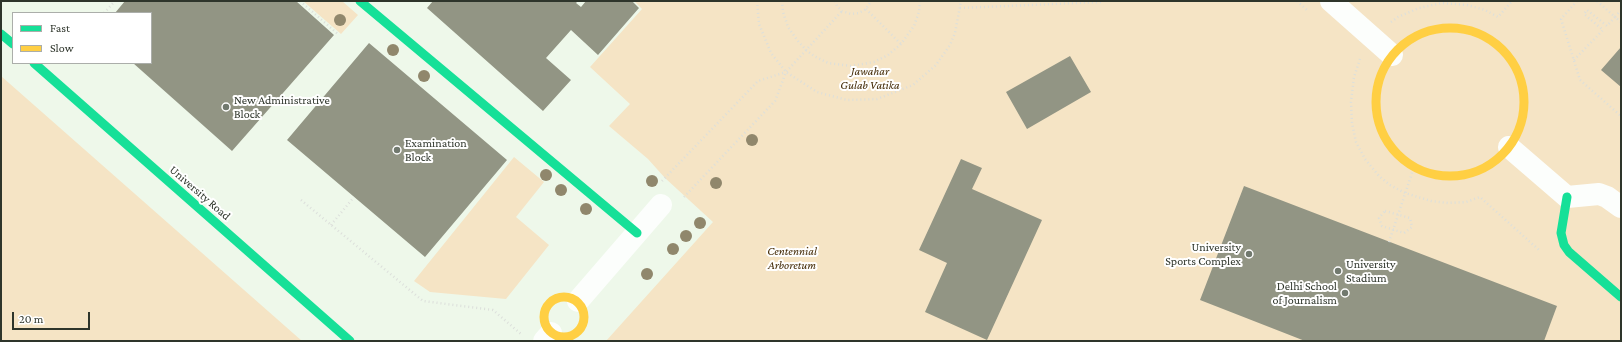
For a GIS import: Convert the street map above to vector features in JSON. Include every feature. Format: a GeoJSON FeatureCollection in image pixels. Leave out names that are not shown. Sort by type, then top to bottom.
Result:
{"type":"FeatureCollection","features":[{"type":"Feature","properties":{"kind":"street"},"geometry":{"type":"LineString","coordinates":[[360,1],[638,233]]}},
{"type":"Feature","properties":{"kind":"street"},"geometry":{"type":"LineString","coordinates":[[1331,1],[1392,54]]}},
{"type":"Feature","properties":{"kind":"street"},"geometry":{"type":"LineString","coordinates":[[1442,28],[1461,28],[1479,33],[1496,43],[1516,68],[1522,84],[1524,101],[1522,117],[1517,133],[1509,147],[1499,158],[1486,167],[1473,173],[1458,176],[1443,176],[1428,173],[1414,168],[1399,157],[1387,142],[1379,125],[1375,107],[1376,88],[1382,70],[1392,54],[1406,41],[1423,32],[1442,28]]}},
{"type":"Feature","properties":{"kind":"street"},"geometry":{"type":"LineString","coordinates":[[1,34],[12,43]]}},
{"type":"Feature","properties":{"kind":"street","name":"University Road"},"geometry":{"type":"LineString","coordinates":[[35,64],[350,341]]}},
{"type":"Feature","properties":{"kind":"street"},"geometry":{"type":"LineString","coordinates":[[1509,147],[1567,197],[1599,194],[1621,206]]}},
{"type":"Feature","properties":{"kind":"street"},"geometry":{"type":"LineString","coordinates":[[1567,197],[1561,233],[1564,245],[1569,252],[1621,297]]}},
{"type":"Feature","properties":{"kind":"street"},"geometry":{"type":"LineString","coordinates":[[578,301],[662,205]]}},
{"type":"Feature","properties":{"kind":"street"},"geometry":{"type":"LineString","coordinates":[[563,296],[571,297],[578,301],[583,307],[585,315],[584,323],[580,330],[574,335],[566,337],[548,337],[544,318],[545,310],[549,302],[555,298],[563,296]]}},
{"type":"Feature","properties":{"kind":"path"},"geometry":{"type":"LineString","coordinates":[[105,12],[114,1]]}},
{"type":"Feature","properties":{"kind":"path"},"geometry":{"type":"LineString","coordinates":[[300,1],[339,35]]}},
{"type":"Feature","properties":{"kind":"path"},"geometry":{"type":"LineString","coordinates":[[757,1],[759,24],[771,52],[786,72],[817,92],[847,100],[877,99],[913,85],[936,65],[950,45],[955,33],[961,1]]}},
{"type":"Feature","properties":{"kind":"path"},"geometry":{"type":"LineString","coordinates":[[782,1],[783,12],[788,27],[806,50],[814,56],[828,62],[851,66],[874,62],[888,55],[901,44],[914,26],[919,12],[920,1]]}},
{"type":"Feature","properties":{"kind":"path"},"geometry":{"type":"LineString","coordinates":[[835,1],[837,6],[842,11],[851,14],[859,13],[866,9],[871,1]]}},
{"type":"Feature","properties":{"kind":"path"},"geometry":{"type":"LineString","coordinates":[[1297,1],[1308,10]]}},
{"type":"Feature","properties":{"kind":"path"},"geometry":{"type":"LineString","coordinates":[[1386,27],[1398,17],[1419,8],[1442,3],[1467,5],[1486,10],[1498,17],[1512,1]]}},
{"type":"Feature","properties":{"kind":"path"},"geometry":{"type":"LineString","coordinates":[[1577,1],[1561,19],[1580,80],[1621,116]]}},
{"type":"Feature","properties":{"kind":"path"},"geometry":{"type":"LineString","coordinates":[[1598,1],[1621,22]]}},
{"type":"Feature","properties":{"kind":"path"},"geometry":{"type":"LineString","coordinates":[[960,8],[1102,2]]}},
{"type":"Feature","properties":{"kind":"path"},"geometry":{"type":"LineString","coordinates":[[866,9],[901,44]]}},
{"type":"Feature","properties":{"kind":"path"},"geometry":{"type":"LineString","coordinates":[[1574,60],[1603,30],[1584,14],[1587,10],[1607,26],[1621,10]]}},
{"type":"Feature","properties":{"kind":"path"},"geometry":{"type":"LineString","coordinates":[[786,72],[758,81],[654,190],[662,205],[676,208],[775,101],[786,72],[842,11]]}},
{"type":"Feature","properties":{"kind":"path"},"geometry":{"type":"LineString","coordinates":[[1360,56],[1354,77],[1351,102],[1352,123],[1356,142],[1365,159],[1379,176],[1390,185],[1405,193],[1431,201],[1448,203],[1466,202],[1480,197],[1544,254]]}},
{"type":"Feature","properties":{"kind":"path"},"geometry":{"type":"LineString","coordinates":[[1389,242],[1414,168]]}},
{"type":"Feature","properties":{"kind":"path"},"geometry":{"type":"LineString","coordinates":[[331,225],[354,197]]}},
{"type":"Feature","properties":{"kind":"path"},"geometry":{"type":"LineString","coordinates":[[301,200],[423,301],[493,310],[523,336]]}},
{"type":"Feature","properties":{"kind":"path"},"geometry":{"type":"LineString","coordinates":[[1386,211],[1410,218],[1412,227],[1404,233],[1393,230],[1382,226],[1379,218],[1386,211]]}},
{"type":"Feature","properties":{"kind":"green space"},"geometry":{"type":"Polygon","coordinates":[[[303,1],[342,1],[358,15],[341,34],[303,1]]]}},
{"type":"Feature","properties":{"kind":"green space","name":"University Sports Complex"},"geometry":{"type":"Polygon","coordinates":[[[634,1],[1621,1],[1621,341],[606,341],[713,222],[665,178],[648,159],[609,126],[630,104],[590,67],[642,9],[634,1]]]}},
{"type":"Feature","properties":{"kind":"green space"},"geometry":{"type":"Polygon","coordinates":[[[1,76],[302,341],[1,341],[1,76]]]}},
{"type":"Feature","properties":{"kind":"green space"},"geometry":{"type":"Polygon","coordinates":[[[514,157],[544,182],[516,217],[549,245],[506,299],[430,292],[414,281],[514,157]]]}},
{"type":"Feature","properties":{"kind":"building","name":"New Administrative Block"},"geometry":{"type":"Polygon","coordinates":[[[125,1],[296,1],[334,35],[232,151],[134,64],[152,64],[152,12],[116,12],[125,1]]]}},
{"type":"Feature","properties":{"kind":"building"},"geometry":{"type":"Polygon","coordinates":[[[433,1],[578,1],[576,3],[581,7],[586,1],[632,1],[639,8],[598,55],[571,30],[546,58],[571,80],[543,111],[427,8],[433,1]]]}},
{"type":"Feature","properties":{"kind":"building","name":"Examination Block"},"geometry":{"type":"Polygon","coordinates":[[[369,43],[507,160],[425,257],[287,140],[369,43]]]}},
{"type":"Feature","properties":{"kind":"building"},"geometry":{"type":"Polygon","coordinates":[[[1621,47],[1621,87],[1601,70],[1621,47]]]}},
{"type":"Feature","properties":{"kind":"building"},"geometry":{"type":"Polygon","coordinates":[[[1070,56],[1091,92],[1027,129],[1006,92],[1070,56]]]}},
{"type":"Feature","properties":{"kind":"building"},"geometry":{"type":"Polygon","coordinates":[[[961,159],[982,168],[972,189],[1042,220],[987,340],[925,312],[947,263],[919,250],[961,159]]]}},
{"type":"Feature","properties":{"kind":"building","name":"University Stadium"},"geometry":{"type":"Polygon","coordinates":[[[1244,186],[1557,306],[1544,341],[1305,341],[1200,300],[1244,186]]]}},
{"type":"Feature","properties":{"kind":"traffic: fast"},"geometry":{"type":"LineString","coordinates":[[360,1],[637,233]]}},
{"type":"Feature","properties":{"kind":"traffic: fast"},"geometry":{"type":"LineString","coordinates":[[1,34],[12,43]]}},
{"type":"Feature","properties":{"kind":"traffic: fast"},"geometry":{"type":"LineString","coordinates":[[35,64],[350,341]]}},
{"type":"Feature","properties":{"kind":"traffic: fast"},"geometry":{"type":"LineString","coordinates":[[1567,197],[1561,233],[1564,245],[1569,252],[1621,297]]}},
{"type":"Feature","properties":{"kind":"traffic: slow"},"geometry":{"type":"LineString","coordinates":[[1457,28],[1478,33],[1491,40],[1507,55],[1519,74],[1523,88],[1524,102],[1523,116],[1519,130],[1512,143],[1497,159],[1491,164],[1472,173],[1457,176],[1443,176],[1422,171],[1409,164],[1388,143],[1381,130],[1377,116],[1376,95],[1381,74],[1388,61],[1409,40],[1422,33],[1436,29],[1457,28]]}},
{"type":"Feature","properties":{"kind":"traffic: slow"},"geometry":{"type":"LineString","coordinates":[[568,297],[575,300],[581,306],[584,317],[583,325],[575,334],[568,337],[560,337],[553,334],[545,325],[544,313],[547,306],[556,298],[568,297]]}},
{"type":"Feature","properties":{"kind":"place","name":"New Administrative Block"},"geometry":{"type":"Point","coordinates":[226,107]}},
{"type":"Feature","properties":{"kind":"place","name":"Examination Block"},"geometry":{"type":"Point","coordinates":[397,150]}},
{"type":"Feature","properties":{"kind":"place","name":"University Sports Complex"},"geometry":{"type":"Point","coordinates":[1249,254]}},
{"type":"Feature","properties":{"kind":"place","name":"University Stadium"},"geometry":{"type":"Point","coordinates":[1338,271]}},
{"type":"Feature","properties":{"kind":"place","name":"Delhi School of Journalism"},"geometry":{"type":"Point","coordinates":[1345,293]}},
{"type":"Feature","properties":{"kind":"park label","name":"Jawahar Gulab Vatika"},"geometry":{"type":"Point","coordinates":[870,78]}},
{"type":"Feature","properties":{"kind":"park label","name":"Centennial Arboretum"},"geometry":{"type":"Point","coordinates":[792,258]}}]}
